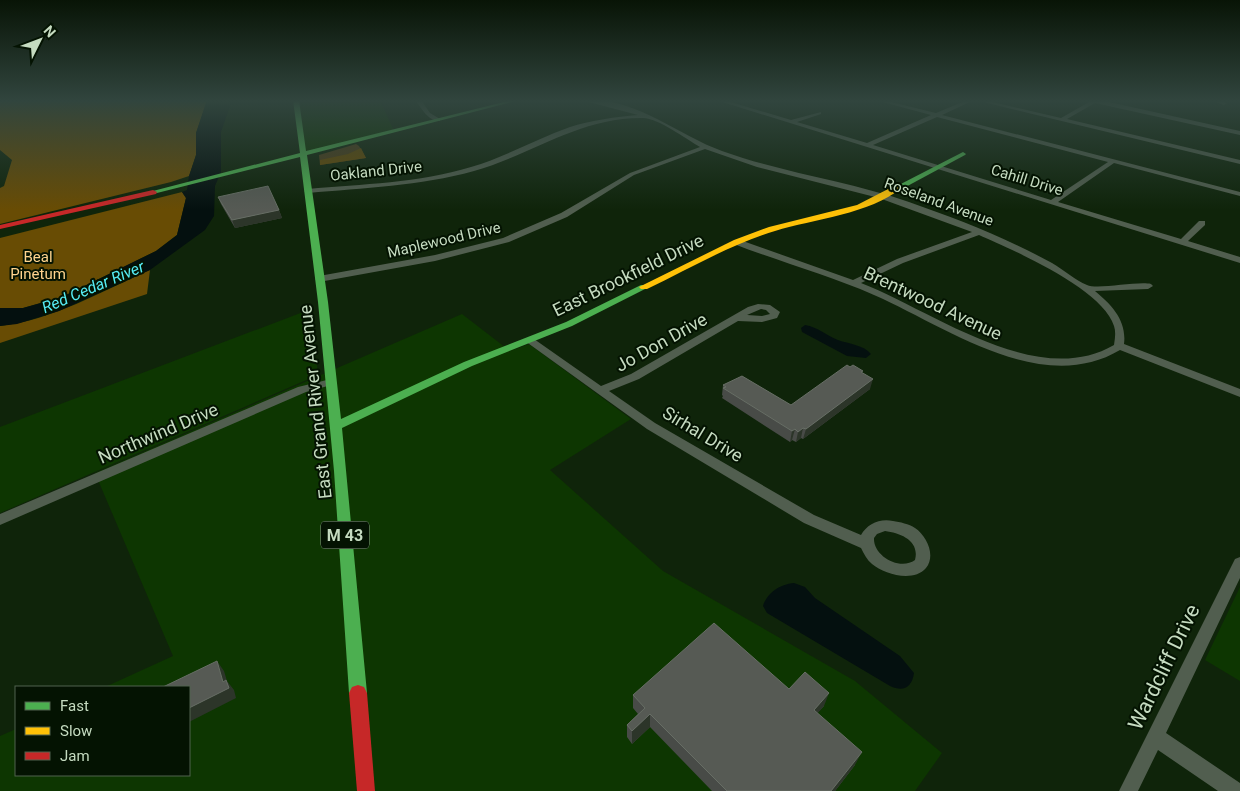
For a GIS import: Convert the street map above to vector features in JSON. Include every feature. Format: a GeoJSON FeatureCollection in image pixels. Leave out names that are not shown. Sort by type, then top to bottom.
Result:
{"type":"FeatureCollection","features":[{"type":"Feature","properties":{"kind":"street","name":"East Grand River Avenue"},"geometry":{"type":"LineString","coordinates":[[301,137],[319,279],[324,302],[366,791]]}},
{"type":"Feature","properties":{"kind":"street"},"geometry":{"type":"LineString","coordinates":[[0,233],[373,137]]}},
{"type":"Feature","properties":{"kind":"street","name":"Oakland Drive"},"geometry":{"type":"LineString","coordinates":[[308,191],[408,181],[458,172],[503,159],[553,137]]}},
{"type":"Feature","properties":{"kind":"street","name":"Roseland Avenue"},"geometry":{"type":"LineString","coordinates":[[687,137],[705,146],[779,171],[882,196],[926,210],[980,232],[1026,254],[1085,289],[1110,310],[1118,322],[1119,346]]}},
{"type":"Feature","properties":{"kind":"street","name":"Cahill Drive"},"geometry":{"type":"LineString","coordinates":[[841,137],[1240,260]]}},
{"type":"Feature","properties":{"kind":"street"},"geometry":{"type":"LineString","coordinates":[[868,145],[886,137]]}},
{"type":"Feature","properties":{"kind":"street"},"geometry":{"type":"LineString","coordinates":[[1020,137],[1240,194]]}},
{"type":"Feature","properties":{"kind":"street"},"geometry":{"type":"LineString","coordinates":[[1134,137],[1240,162]]}},
{"type":"Feature","properties":{"kind":"street","name":"Maplewood Drive"},"geometry":{"type":"LineString","coordinates":[[319,279],[435,258],[506,240],[564,215],[632,174],[705,146]]}},
{"type":"Feature","properties":{"kind":"street","name":"East Brookfield Drive"},"geometry":{"type":"LineString","coordinates":[[335,426],[468,364],[569,324],[737,242],[772,229],[846,212],[882,196],[963,154]]}},
{"type":"Feature","properties":{"kind":"street"},"geometry":{"type":"LineString","coordinates":[[1053,202],[1113,161]]}},
{"type":"Feature","properties":{"kind":"street"},"geometry":{"type":"LineString","coordinates":[[0,227],[123,200]]}},
{"type":"Feature","properties":{"kind":"street"},"geometry":{"type":"LineString","coordinates":[[1183,242],[1202,223]]}},
{"type":"Feature","properties":{"kind":"street"},"geometry":{"type":"LineString","coordinates":[[855,284],[893,264],[980,232]]}},
{"type":"Feature","properties":{"kind":"street","name":"Brentwood Avenue"},"geometry":{"type":"LineString","coordinates":[[737,242],[855,284],[898,302],[968,339],[1009,355],[1034,360],[1080,361],[1103,355],[1119,346]]}},
{"type":"Feature","properties":{"kind":"street"},"geometry":{"type":"LineString","coordinates":[[1085,289],[1148,286]]}},
{"type":"Feature","properties":{"kind":"street","name":"Jo Don Drive"},"geometry":{"type":"LineString","coordinates":[[599,390],[610,388],[630,379],[737,318]]}},
{"type":"Feature","properties":{"kind":"street","name":"Sirhal Drive"},"geometry":{"type":"LineString","coordinates":[[530,340],[651,426],[790,508],[830,529],[866,544]]}},
{"type":"Feature","properties":{"kind":"street"},"geometry":{"type":"LineString","coordinates":[[1119,346],[1240,393]]}},
{"type":"Feature","properties":{"kind":"street","name":"Northwind Drive"},"geometry":{"type":"LineString","coordinates":[[0,520],[302,389],[331,382]]}},
{"type":"Feature","properties":{"kind":"street","name":"Wardcliff Drive"},"geometry":{"type":"LineString","coordinates":[[1128,791],[1240,563]]}},
{"type":"Feature","properties":{"kind":"street"},"geometry":{"type":"LineString","coordinates":[[1155,737],[1235,791]]}},
{"type":"Feature","properties":{"kind":"shaded area"},"geometry":{"type":"Polygon","coordinates":[[[302,137],[372,137],[304,155],[302,137]]]}},
{"type":"Feature","properties":{"kind":"shaded area"},"geometry":{"type":"Polygon","coordinates":[[[356,144],[366,158],[320,165],[319,155],[356,144]]]}},
{"type":"Feature","properties":{"kind":"shaded area"},"geometry":{"type":"Polygon","coordinates":[[[311,309],[318,375],[0,513],[0,427],[311,309]]]}},
{"type":"Feature","properties":{"kind":"shaded area"},"geometry":{"type":"Polygon","coordinates":[[[462,314],[510,351],[529,344],[631,419],[550,470],[663,571],[855,681],[942,753],[915,791],[0,791],[0,736],[15,729],[15,776],[190,776],[190,686],[107,686],[173,656],[95,473],[462,314]]]}},
{"type":"Feature","properties":{"kind":"shaded area"},"geometry":{"type":"Polygon","coordinates":[[[1240,587],[1240,681],[1205,660],[1240,587]]]}},
{"type":"Feature","properties":{"kind":"green space"},"geometry":{"type":"Polygon","coordinates":[[[0,137],[196,137],[196,155],[189,176],[0,224],[0,188],[4,186],[12,160],[0,150],[0,137]]]}},
{"type":"Feature","properties":{"kind":"green space"},"geometry":{"type":"Polygon","coordinates":[[[361,148],[366,158],[320,165],[320,160],[348,154],[361,148]]]}},
{"type":"Feature","properties":{"kind":"green space","name":"Beal Pinetum"},"geometry":{"type":"Polygon","coordinates":[[[182,192],[186,198],[177,235],[156,251],[62,297],[23,308],[0,308],[0,238],[182,192]]]}},
{"type":"Feature","properties":{"kind":"green space"},"geometry":{"type":"Polygon","coordinates":[[[150,270],[147,294],[0,343],[0,326],[20,323],[58,311],[150,270]]]}},
{"type":"Feature","properties":{"kind":"water","name":"Red Cedar River"},"geometry":{"type":"Polygon","coordinates":[[[196,137],[221,137],[221,172],[215,186],[214,216],[205,230],[150,270],[59,311],[17,324],[0,326],[0,308],[23,308],[62,297],[156,251],[177,235],[186,198],[182,192],[187,190],[189,176],[196,155],[196,137]]]}},
{"type":"Feature","properties":{"kind":"water"},"geometry":{"type":"Polygon","coordinates":[[[805,325],[838,340],[860,347],[871,354],[866,358],[847,356],[802,332],[801,328],[805,325]]]}},
{"type":"Feature","properties":{"kind":"water"},"geometry":{"type":"Polygon","coordinates":[[[794,583],[805,587],[815,598],[900,656],[914,673],[909,685],[899,689],[890,686],[767,613],[763,606],[771,593],[784,585],[794,583]]]}},
{"type":"Feature","properties":{"kind":"building"},"geometry":{"type":"Polygon","coordinates":[[[268,186],[279,210],[232,220],[218,197],[268,186]]]}},
{"type":"Feature","properties":{"kind":"building"},"geometry":{"type":"Polygon","coordinates":[[[847,365],[850,367],[853,365],[873,379],[806,429],[803,428],[798,432],[795,429],[792,431],[723,388],[726,387],[723,385],[742,376],[791,405],[847,365]]]}},
{"type":"Feature","properties":{"kind":"building"},"geometry":{"type":"Polygon","coordinates":[[[714,623],[789,689],[805,672],[829,693],[814,710],[862,752],[831,791],[727,791],[650,714],[632,731],[627,725],[645,708],[633,695],[714,623]]]}},
{"type":"Feature","properties":{"kind":"building"},"geometry":{"type":"Polygon","coordinates":[[[217,661],[223,682],[226,680],[229,688],[190,708],[190,686],[165,686],[217,661]]]}},
{"type":"Feature","properties":{"kind":"traffic: fast"},"geometry":{"type":"LineString","coordinates":[[301,137],[323,302],[340,471],[358,693]]}},
{"type":"Feature","properties":{"kind":"traffic: fast"},"geometry":{"type":"LineString","coordinates":[[153,192],[371,137]]}},
{"type":"Feature","properties":{"kind":"traffic: fast"},"geometry":{"type":"LineString","coordinates":[[897,188],[963,154]]}},
{"type":"Feature","properties":{"kind":"traffic: fast"},"geometry":{"type":"LineString","coordinates":[[335,426],[468,364],[569,324],[644,287]]}},
{"type":"Feature","properties":{"kind":"traffic: slow"},"geometry":{"type":"LineString","coordinates":[[644,287],[737,242],[772,229],[860,207],[897,188]]}},
{"type":"Feature","properties":{"kind":"traffic: jam"},"geometry":{"type":"LineString","coordinates":[[0,227],[153,192]]}},
{"type":"Feature","properties":{"kind":"traffic: jam"},"geometry":{"type":"LineString","coordinates":[[358,693],[366,791]]}}]}
